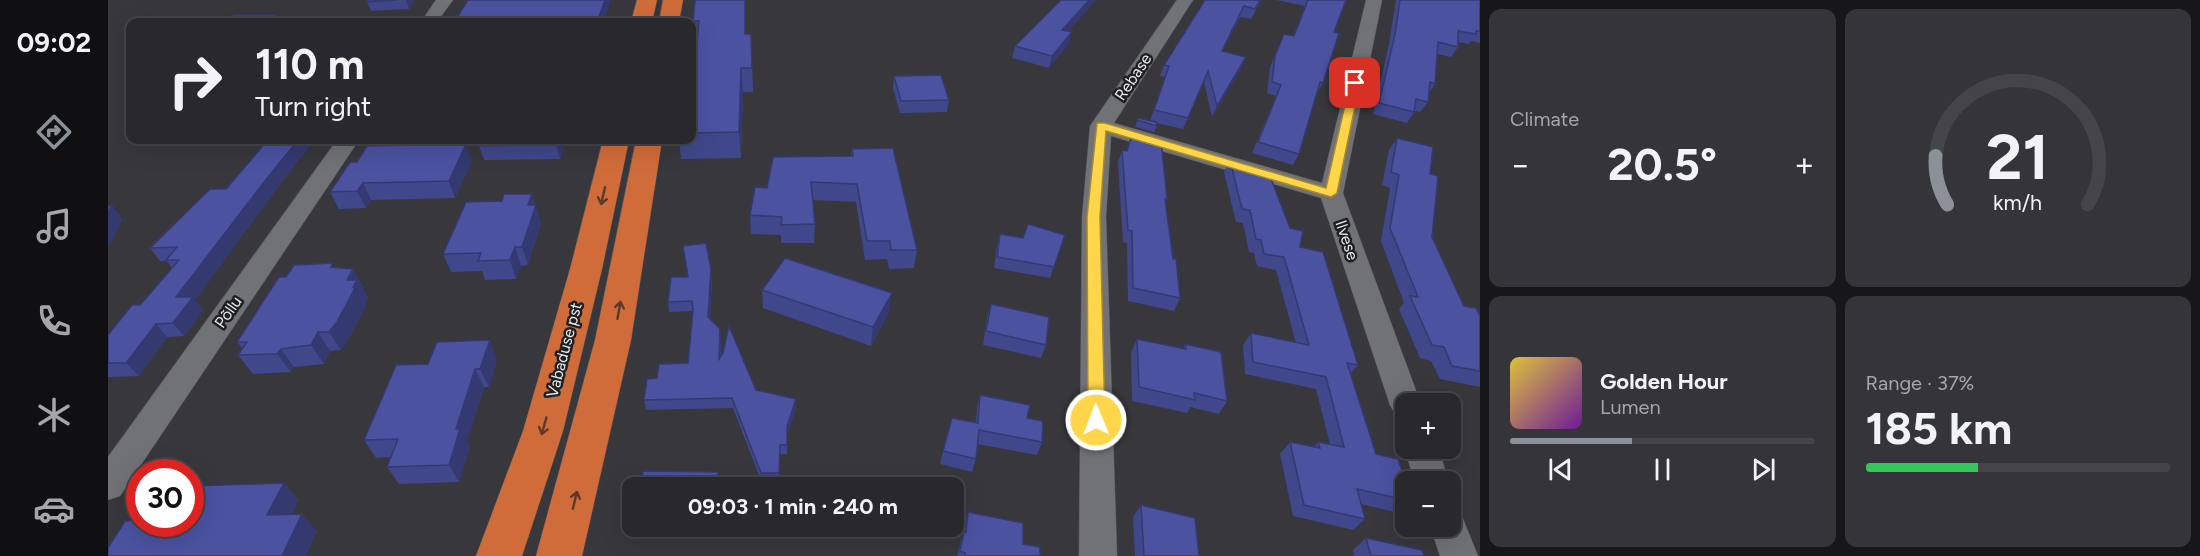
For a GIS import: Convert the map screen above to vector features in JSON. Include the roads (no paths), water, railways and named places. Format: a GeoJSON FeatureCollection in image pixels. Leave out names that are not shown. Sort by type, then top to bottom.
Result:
{"type":"FeatureCollection","features":[{"type":"Feature","properties":{"kind":"highway"},"geometry":{"type":"LineString","coordinates":[[643,18],[647,0]]}},
{"type":"Feature","properties":{"kind":"highway"},"geometry":{"type":"LineString","coordinates":[[670,18],[673,0]]}},
{"type":"Feature","properties":{"kind":"highway","name":"Vabaduse pst"},"geometry":{"type":"LineString","coordinates":[[499,556],[543,431],[586,269],[615,144]]}},
{"type":"Feature","properties":{"kind":"highway"},"geometry":{"type":"LineString","coordinates":[[559,556],[613,340],[648,144]]}},
{"type":"Feature","properties":{"kind":"street"},"geometry":{"type":"LineString","coordinates":[[432,18],[445,0]]}},
{"type":"Feature","properties":{"kind":"street","name":"Rebase"},"geometry":{"type":"LineString","coordinates":[[1098,556],[1094,217],[1101,126],[1185,0]]}},
{"type":"Feature","properties":{"kind":"street"},"geometry":{"type":"LineString","coordinates":[[1101,126],[1331,193],[1374,0]]}},
{"type":"Feature","properties":{"kind":"street","name":"Põllu"},"geometry":{"type":"LineString","coordinates":[[108,485],[345,144]]}},
{"type":"Feature","properties":{"kind":"street","name":"Ilvese"},"geometry":{"type":"LineString","coordinates":[[1331,193],[1402,393]]}},
{"type":"Feature","properties":{"kind":"street"},"geometry":{"type":"LineString","coordinates":[[1452,537],[1459,556]]}}]}
